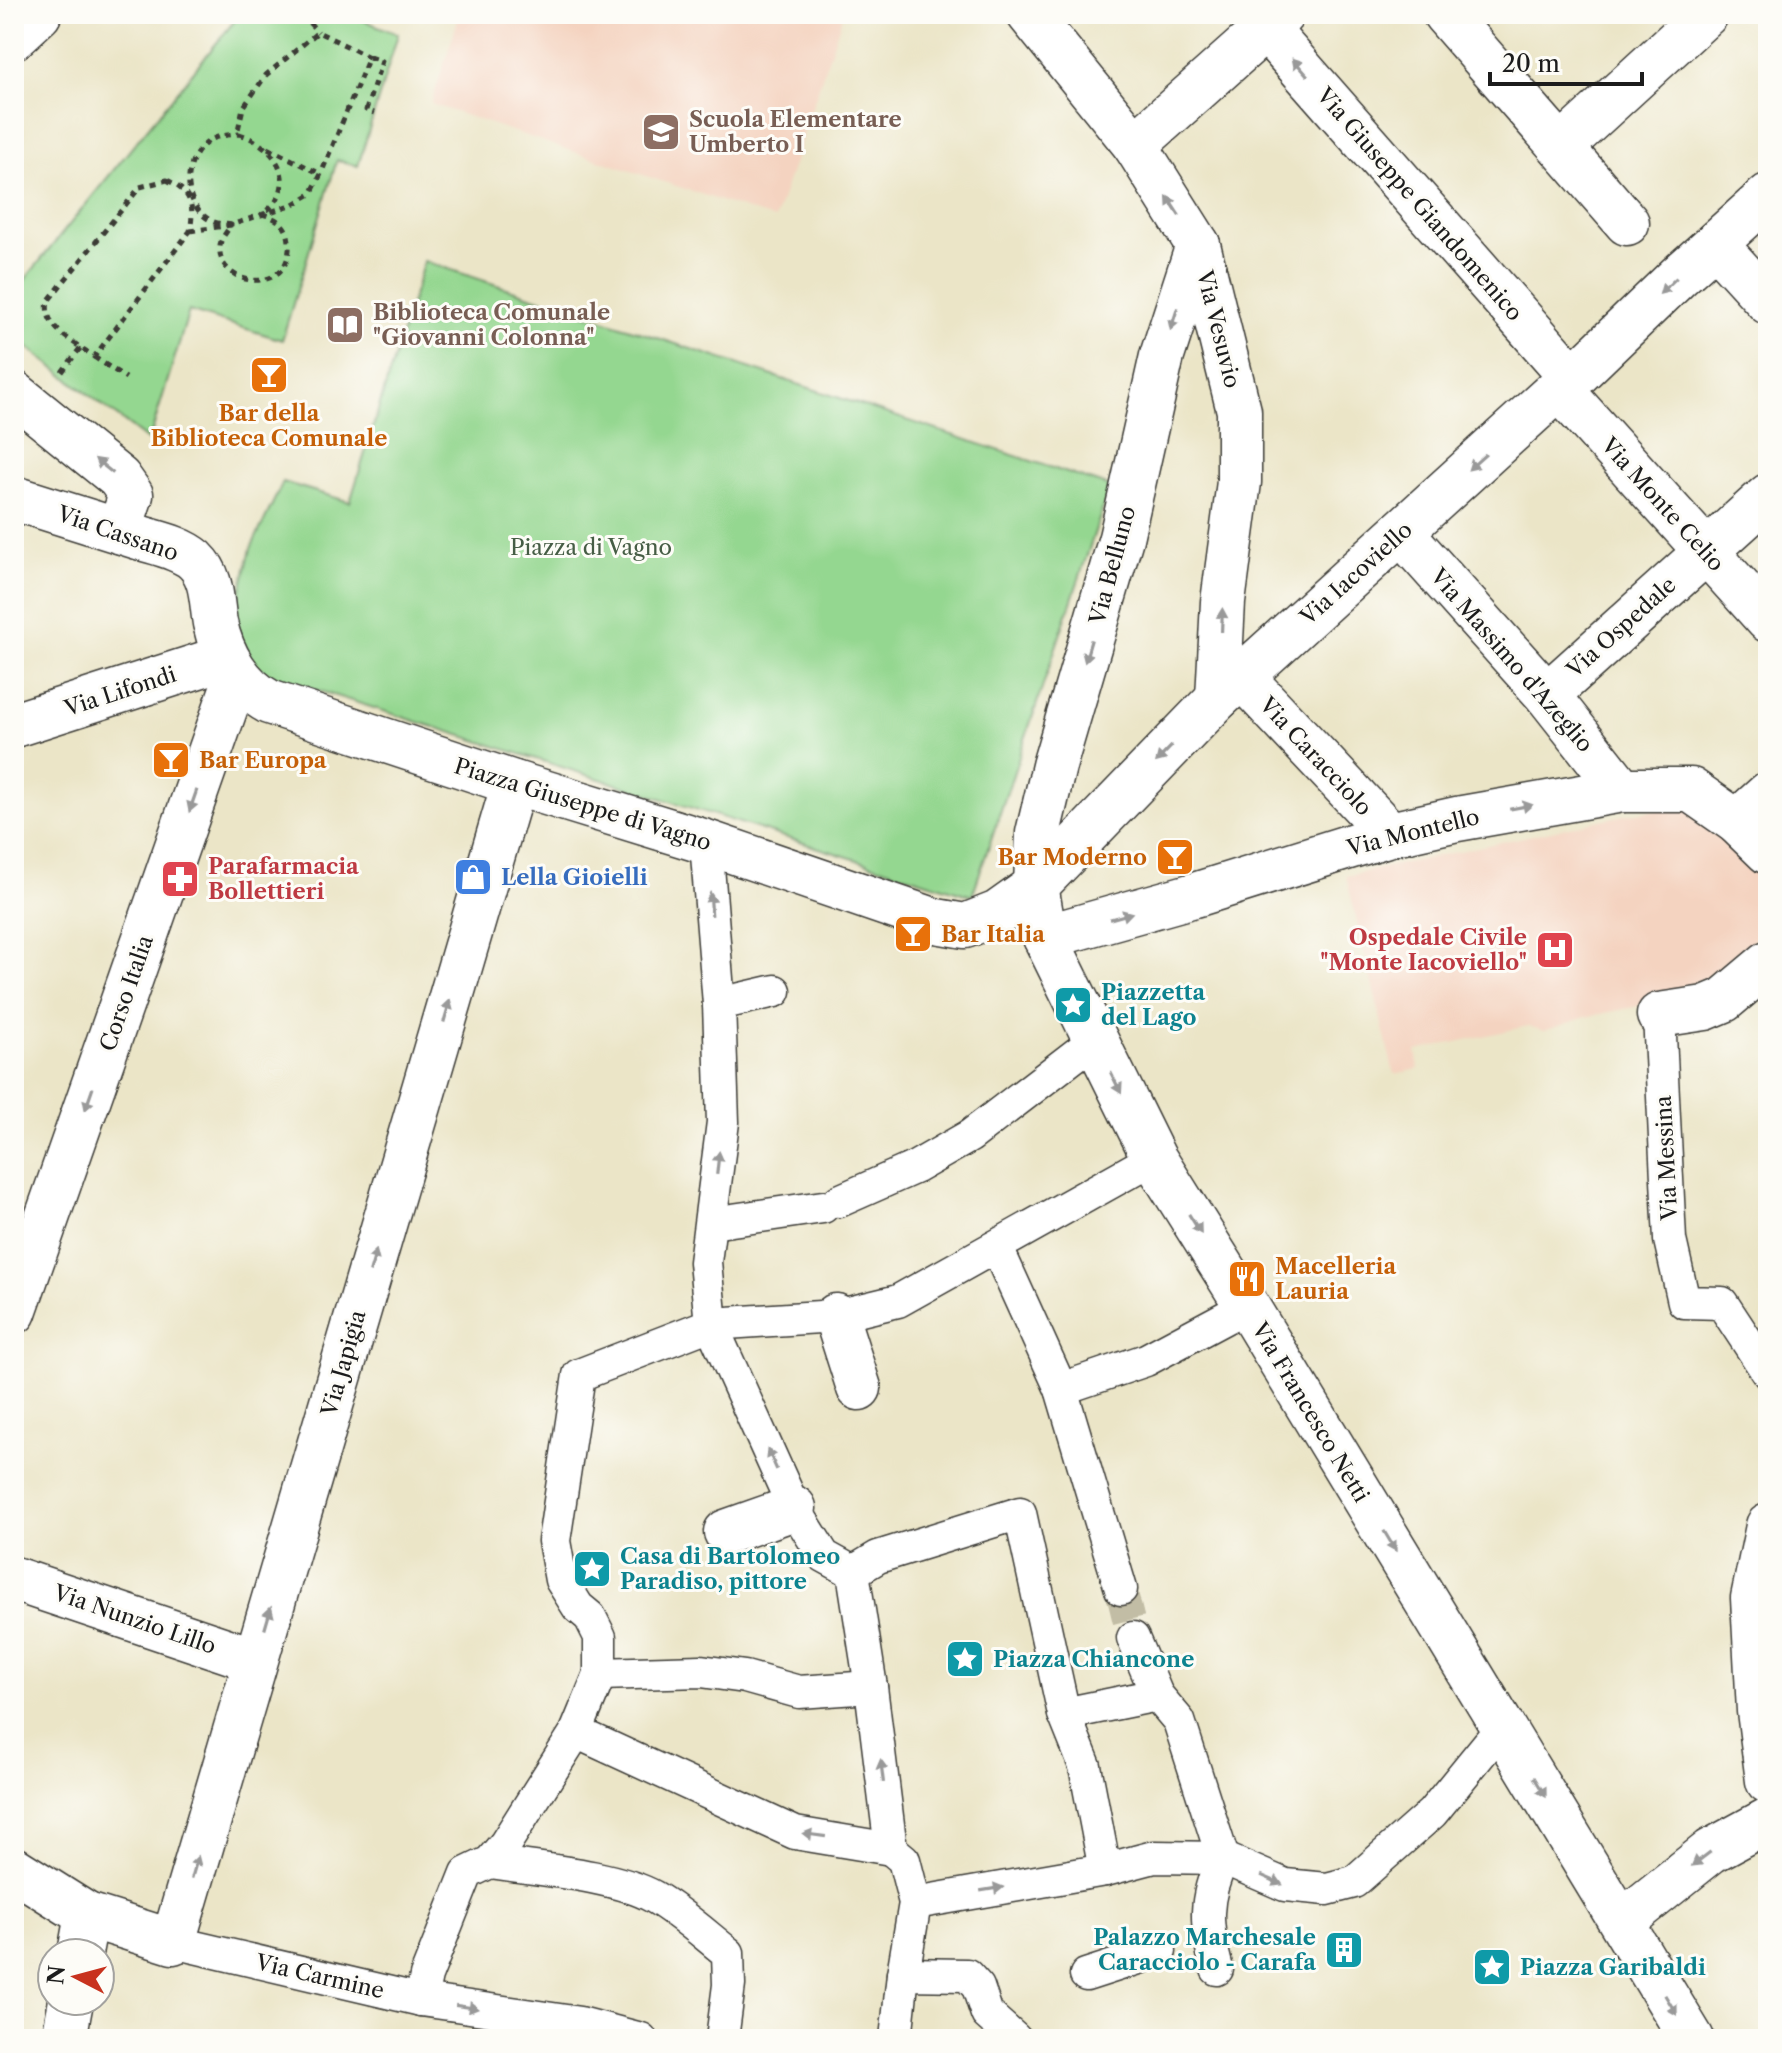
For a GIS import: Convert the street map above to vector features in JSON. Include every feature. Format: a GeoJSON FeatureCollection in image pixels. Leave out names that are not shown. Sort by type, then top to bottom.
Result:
{"type":"FeatureCollection","features":[{"type":"Feature","properties":{"kind":"street"},"geometry":{"type":"LineString","coordinates":[[14,37],[39,14]]}},
{"type":"Feature","properties":{"kind":"street","name":"Via Vesuvio"},"geometry":{"type":"LineString","coordinates":[[1029,14],[1135,145],[1198,245],[1239,411],[1239,482],[1223,602],[1230,688]]}},
{"type":"Feature","properties":{"kind":"street"},"geometry":{"type":"LineString","coordinates":[[1445,14],[1627,223]]}},
{"type":"Feature","properties":{"kind":"street"},"geometry":{"type":"LineString","coordinates":[[1561,147],[1706,14]]}},
{"type":"Feature","properties":{"kind":"street"},"geometry":{"type":"LineString","coordinates":[[1135,145],[1274,21]]}},
{"type":"Feature","properties":{"kind":"street","name":"Via Giuseppe Giandomenico"},"geometry":{"type":"LineString","coordinates":[[1274,21],[1566,383]]}},
{"type":"Feature","properties":{"kind":"street","name":"Via Iacoviello"},"geometry":{"type":"LineString","coordinates":[[936,921],[965,926],[998,913],[1036,886],[1230,688],[1768,196]]}},
{"type":"Feature","properties":{"kind":"street"},"geometry":{"type":"LineString","coordinates":[[1715,244],[1768,302]]}},
{"type":"Feature","properties":{"kind":"street","name":"Via Belluno"},"geometry":{"type":"LineString","coordinates":[[1036,886],[1038,833],[1051,779],[1121,538],[1162,356],[1198,245]]}},
{"type":"Feature","properties":{"kind":"street","name":"Via Monte Celio"},"geometry":{"type":"LineString","coordinates":[[1566,383],[1705,551],[1768,620]]}},
{"type":"Feature","properties":{"kind":"street"},"geometry":{"type":"LineString","coordinates":[[14,393],[119,478],[131,495],[119,531]]}},
{"type":"Feature","properties":{"kind":"street","name":"Via Ospedale"},"geometry":{"type":"LineString","coordinates":[[1547,695],[1768,496]]}},
{"type":"Feature","properties":{"kind":"street","name":"Via Cassano"},"geometry":{"type":"LineString","coordinates":[[14,498],[183,553],[196,561],[206,576],[213,596],[216,625],[232,666]]}},
{"type":"Feature","properties":{"kind":"street","name":"Via Massimo d'Azeglio"},"geometry":{"type":"LineString","coordinates":[[1401,532],[1547,695],[1622,790]]}},
{"type":"Feature","properties":{"kind":"street","name":"Via Lifondi"},"geometry":{"type":"LineString","coordinates":[[14,725],[232,666]]}},
{"type":"Feature","properties":{"kind":"street","name":"Piazza Giuseppe di Vagno"},"geometry":{"type":"LineString","coordinates":[[232,666],[254,694],[269,702],[706,842],[936,921]]}},
{"type":"Feature","properties":{"kind":"street","name":"Corso Italia"},"geometry":{"type":"LineString","coordinates":[[14,1312],[232,666]]}},
{"type":"Feature","properties":{"kind":"street","name":"Via Caracciolo"},"geometry":{"type":"LineString","coordinates":[[1230,688],[1390,834]]}},
{"type":"Feature","properties":{"kind":"street","name":"Via Japigia"},"geometry":{"type":"LineString","coordinates":[[173,1942],[514,783]]}},
{"type":"Feature","properties":{"kind":"street","name":"Via Montello"},"geometry":{"type":"LineString","coordinates":[[1045,937],[1198,894],[1390,834],[1622,790],[1691,790],[1752,808],[1768,852]]}},
{"type":"Feature","properties":{"kind":"street"},"geometry":{"type":"LineString","coordinates":[[706,842],[719,1004],[723,1122],[705,1262],[711,1324],[794,1508],[824,1556],[853,1572]]}},
{"type":"Feature","properties":{"kind":"street","name":"Via Francesco Netti"},"geometry":{"type":"LineString","coordinates":[[1036,886],[1045,937],[1154,1158],[1692,2039]]}},
{"type":"Feature","properties":{"kind":"street","name":"Via Messina"},"geometry":{"type":"LineString","coordinates":[[1768,963],[1724,1000],[1705,1008],[1659,1015],[1670,1240],[1684,1302],[1722,1303],[1768,1373]]}},
{"type":"Feature","properties":{"kind":"street"},"geometry":{"type":"LineString","coordinates":[[719,1004],[775,991]]}},
{"type":"Feature","properties":{"kind":"street"},"geometry":{"type":"LineString","coordinates":[[711,1223],[831,1204],[916,1167],[970,1136],[1095,1040]]}},
{"type":"Feature","properties":{"kind":"street"},"geometry":{"type":"LineString","coordinates":[[421,2000],[426,1976],[467,1873],[490,1862],[505,1844],[576,1732],[600,1674],[600,1637],[590,1617],[578,1607],[561,1580],[554,1541],[579,1375],[711,1324],[836,1316],[898,1301],[1154,1158]]}},
{"type":"Feature","properties":{"kind":"street"},"geometry":{"type":"LineString","coordinates":[[997,1248],[1061,1389],[1121,1589]]}},
{"type":"Feature","properties":{"kind":"street"},"geometry":{"type":"LineString","coordinates":[[1061,1389],[1146,1360],[1247,1306]]}},
{"type":"Feature","properties":{"kind":"street"},"geometry":{"type":"LineString","coordinates":[[836,1316],[859,1388]]}},
{"type":"Feature","properties":{"kind":"street"},"geometry":{"type":"LineString","coordinates":[[726,1532],[794,1508]]}},
{"type":"Feature","properties":{"kind":"street"},"geometry":{"type":"LineString","coordinates":[[853,1572],[878,1557],[1020,1513],[1064,1714],[1085,1766],[1105,1870]]}},
{"type":"Feature","properties":{"kind":"street"},"geometry":{"type":"LineString","coordinates":[[1767,1541],[1753,1598],[1759,1711],[1768,1781]]}},
{"type":"Feature","properties":{"kind":"street"},"geometry":{"type":"LineString","coordinates":[[853,1572],[891,1849]]}},
{"type":"Feature","properties":{"kind":"street","name":"Via Nunzio Lillo"},"geometry":{"type":"LineString","coordinates":[[14,1579],[255,1660]]}},
{"type":"Feature","properties":{"kind":"street"},"geometry":{"type":"LineString","coordinates":[[1086,1975],[1185,1943],[1207,1905],[1211,1883],[1223,1858],[1179,1721],[1157,1695],[1133,1638]]}},
{"type":"Feature","properties":{"kind":"street"},"geometry":{"type":"LineString","coordinates":[[600,1674],[701,1671],[745,1677],[799,1692],[871,1687]]}},
{"type":"Feature","properties":{"kind":"street"},"geometry":{"type":"LineString","coordinates":[[1064,1714],[1157,1695]]}},
{"type":"Feature","properties":{"kind":"street"},"geometry":{"type":"LineString","coordinates":[[915,1903],[1105,1870],[1154,1857],[1223,1858],[1285,1885],[1327,1889],[1354,1882],[1432,1813],[1502,1727]]}},
{"type":"Feature","properties":{"kind":"street"},"geometry":{"type":"LineString","coordinates":[[576,1732],[795,1833],[891,1849],[904,1860],[915,1903],[896,2039]]}},
{"type":"Feature","properties":{"kind":"street"},"geometry":{"type":"LineString","coordinates":[[1622,1922],[1711,1851],[1768,1820]]}},
{"type":"Feature","properties":{"kind":"street"},"geometry":{"type":"LineString","coordinates":[[490,1862],[605,1881],[652,1896],[684,1919],[728,1953],[729,1985],[722,2039]]}},
{"type":"Feature","properties":{"kind":"street","name":"Via Carmine"},"geometry":{"type":"LineString","coordinates":[[14,1869],[83,1934],[173,1942],[421,2000],[578,2031],[641,2039]]}},
{"type":"Feature","properties":{"kind":"street"},"geometry":{"type":"LineString","coordinates":[[1185,1943],[1217,1969]]}},
{"type":"Feature","properties":{"kind":"street"},"geometry":{"type":"LineString","coordinates":[[903,1974],[967,1975],[978,1987],[987,2014],[1015,2039]]}},
{"type":"Feature","properties":{"kind":"street"},"geometry":{"type":"LineString","coordinates":[[64,2039],[68,2017]]}},
{"type":"Feature","properties":{"kind":"path"},"geometry":{"type":"LineString","coordinates":[[301,14],[318,32],[382,61],[366,110],[374,113]]}},
{"type":"Feature","properties":{"kind":"path"},"geometry":{"type":"LineString","coordinates":[[237,134],[243,108],[266,75],[318,32]]}},
{"type":"Feature","properties":{"kind":"path"},"geometry":{"type":"LineString","coordinates":[[190,231],[231,225],[294,204],[311,194],[369,57]]}},
{"type":"Feature","properties":{"kind":"path"},"geometry":{"type":"LineString","coordinates":[[94,357],[190,231],[194,213],[188,183],[190,166],[209,141],[237,134],[255,138],[321,174]]}},
{"type":"Feature","properties":{"kind":"path"},"geometry":{"type":"LineString","coordinates":[[262,214],[276,202],[281,188],[281,173],[267,147]]}},
{"type":"Feature","properties":{"kind":"path"},"geometry":{"type":"LineString","coordinates":[[126,378],[50,322],[46,311],[48,301],[140,187],[167,180],[179,186],[212,222],[231,225]]}},
{"type":"Feature","properties":{"kind":"path"},"geometry":{"type":"LineString","coordinates":[[231,225],[221,241],[225,264],[241,278],[264,281],[282,269],[290,249],[284,226],[276,218],[262,214]]}},
{"type":"Feature","properties":{"kind":"path"},"geometry":{"type":"LineString","coordinates":[[61,373],[81,347]]}},
{"type":"Feature","properties":{"kind":"shaded area","name":"Scuola Elementare Umberto I"},"geometry":{"type":"Polygon","coordinates":[[[460,14],[843,14],[775,219],[431,104],[460,14]]]}},
{"type":"Feature","properties":{"kind":"shaded area","name":"Ospedale Civile \"Monte Iacoviello\""},"geometry":{"type":"Polygon","coordinates":[[[1688,805],[1725,834],[1768,876],[1768,922],[1724,977],[1709,987],[1663,994],[1639,1006],[1586,1017],[1544,1031],[1528,1026],[1416,1051],[1419,1069],[1394,1074],[1346,876],[1624,815],[1688,805]]]}},
{"type":"Feature","properties":{"kind":"green space"},"geometry":{"type":"Polygon","coordinates":[[[240,14],[348,14],[398,34],[358,166],[337,160],[282,340],[189,311],[149,441],[14,337],[14,293],[240,14]]]}},
{"type":"Feature","properties":{"kind":"green space","name":"Piazza di Vagno"},"geometry":{"type":"Polygon","coordinates":[[[424,261],[1110,487],[972,896],[256,671],[233,623],[251,548],[283,482],[350,502],[424,261]]]}},
{"type":"Feature","properties":{"kind":"tunnel"},"geometry":{"type":"LineString","coordinates":[[1121,1589],[1133,1638]]}},
{"type":"Feature","properties":{"kind":"place","name":"Scuola Elementare Umberto I"},"geometry":{"type":"Point","coordinates":[661,132]}},
{"type":"Feature","properties":{"kind":"place","name":"Biblioteca Comunale \"Giovanni Colonna\""},"geometry":{"type":"Point","coordinates":[345,325]}},
{"type":"Feature","properties":{"kind":"place","name":"Bar della Biblioteca Comunale"},"geometry":{"type":"Point","coordinates":[269,375]}},
{"type":"Feature","properties":{"kind":"place","name":"Bar Europa"},"geometry":{"type":"Point","coordinates":[171,760]}},
{"type":"Feature","properties":{"kind":"place","name":"Bar Moderno"},"geometry":{"type":"Point","coordinates":[1175,857]}},
{"type":"Feature","properties":{"kind":"place","name":"Lella Gioielli"},"geometry":{"type":"Point","coordinates":[473,877]}},
{"type":"Feature","properties":{"kind":"place","name":"Parafarmacia Bollettieri"},"geometry":{"type":"Point","coordinates":[180,879]}},
{"type":"Feature","properties":{"kind":"place","name":"Bar Italia"},"geometry":{"type":"Point","coordinates":[913,934]}},
{"type":"Feature","properties":{"kind":"place","name":"Ospedale Civile \"Monte Iacoviello\""},"geometry":{"type":"Point","coordinates":[1555,950]}},
{"type":"Feature","properties":{"kind":"place","name":"Piazzetta del Lago"},"geometry":{"type":"Point","coordinates":[1073,1005]}},
{"type":"Feature","properties":{"kind":"place","name":"Macelleria Lauria"},"geometry":{"type":"Point","coordinates":[1247,1279]}},
{"type":"Feature","properties":{"kind":"place","name":"Casa di Bartolomeo Paradiso, pittore"},"geometry":{"type":"Point","coordinates":[592,1569]}},
{"type":"Feature","properties":{"kind":"place","name":"Piazza Chiancone"},"geometry":{"type":"Point","coordinates":[965,1659]}},
{"type":"Feature","properties":{"kind":"place","name":"Palazzo Marchesale Caracciolo - Carafa"},"geometry":{"type":"Point","coordinates":[1344,1950]}},
{"type":"Feature","properties":{"kind":"place","name":"Piazza Garibaldi"},"geometry":{"type":"Point","coordinates":[1492,1967]}}]}
